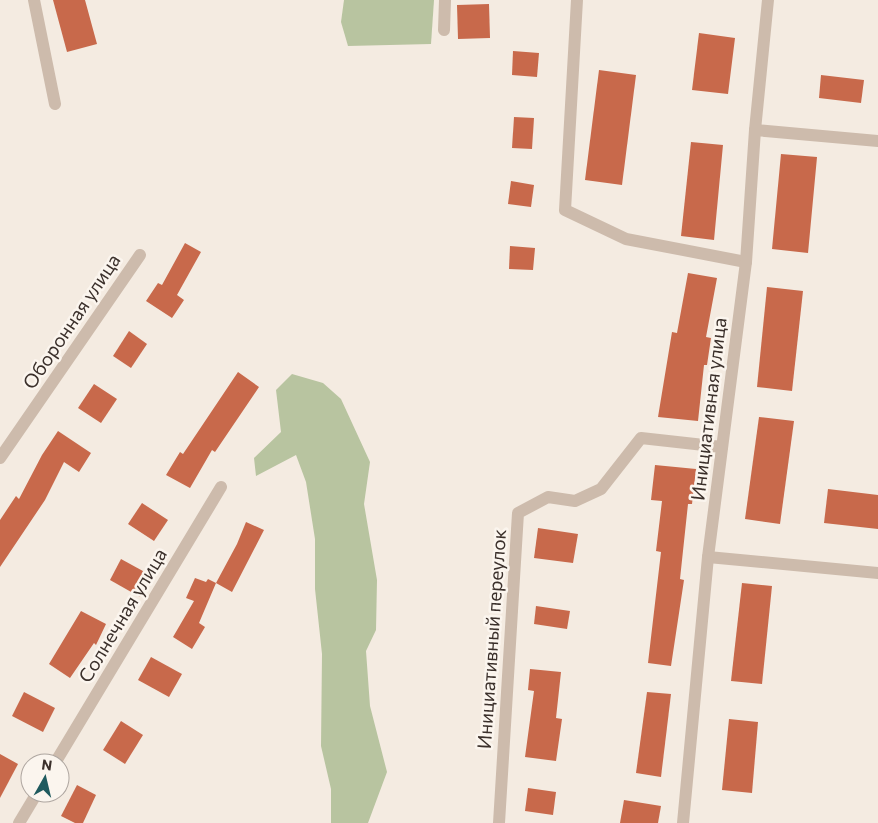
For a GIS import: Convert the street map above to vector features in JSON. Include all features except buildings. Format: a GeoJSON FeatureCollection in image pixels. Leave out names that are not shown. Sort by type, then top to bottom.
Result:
{"type":"FeatureCollection","features":[{"type":"Feature","properties":{"kind":"street"},"geometry":{"type":"LineString","coordinates":[[34,0],[55,104]]}},
{"type":"Feature","properties":{"kind":"street"},"geometry":{"type":"LineString","coordinates":[[444,30],[446,0]]}},
{"type":"Feature","properties":{"kind":"street"},"geometry":{"type":"LineString","coordinates":[[577,0],[565,210],[626,239],[746,262]]}},
{"type":"Feature","properties":{"kind":"street","name":"Инициативная улица"},"geometry":{"type":"LineString","coordinates":[[683,823],[708,557],[746,262],[755,130],[768,0]]}},
{"type":"Feature","properties":{"kind":"street"},"geometry":{"type":"LineString","coordinates":[[755,130],[878,141]]}},
{"type":"Feature","properties":{"kind":"street","name":"Оборонная улица"},"geometry":{"type":"LineString","coordinates":[[0,458],[140,255]]}},
{"type":"Feature","properties":{"kind":"street","name":"Инициативный переулок"},"geometry":{"type":"LineString","coordinates":[[499,823],[518,513],[548,498],[575,501],[600,489],[641,438],[722,447]]}},
{"type":"Feature","properties":{"kind":"street","name":"Солнечная улица"},"geometry":{"type":"LineString","coordinates":[[61,753],[221,487]]}},
{"type":"Feature","properties":{"kind":"street"},"geometry":{"type":"LineString","coordinates":[[708,557],[878,573]]}},
{"type":"Feature","properties":{"kind":"street"},"geometry":{"type":"LineString","coordinates":[[19,823],[31,803]]}},
{"type":"Feature","properties":{"kind":"green space"},"geometry":{"type":"Polygon","coordinates":[[[344,0],[434,0],[431,44],[348,46],[341,22],[344,0]]]}},
{"type":"Feature","properties":{"kind":"green space"},"geometry":{"type":"Polygon","coordinates":[[[292,374],[323,383],[341,399],[370,462],[364,504],[377,580],[376,630],[366,651],[370,706],[387,772],[368,823],[331,823],[331,789],[321,746],[322,654],[315,589],[315,539],[306,482],[296,455],[256,476],[254,458],[281,432],[276,390],[292,374]]]}}]}
